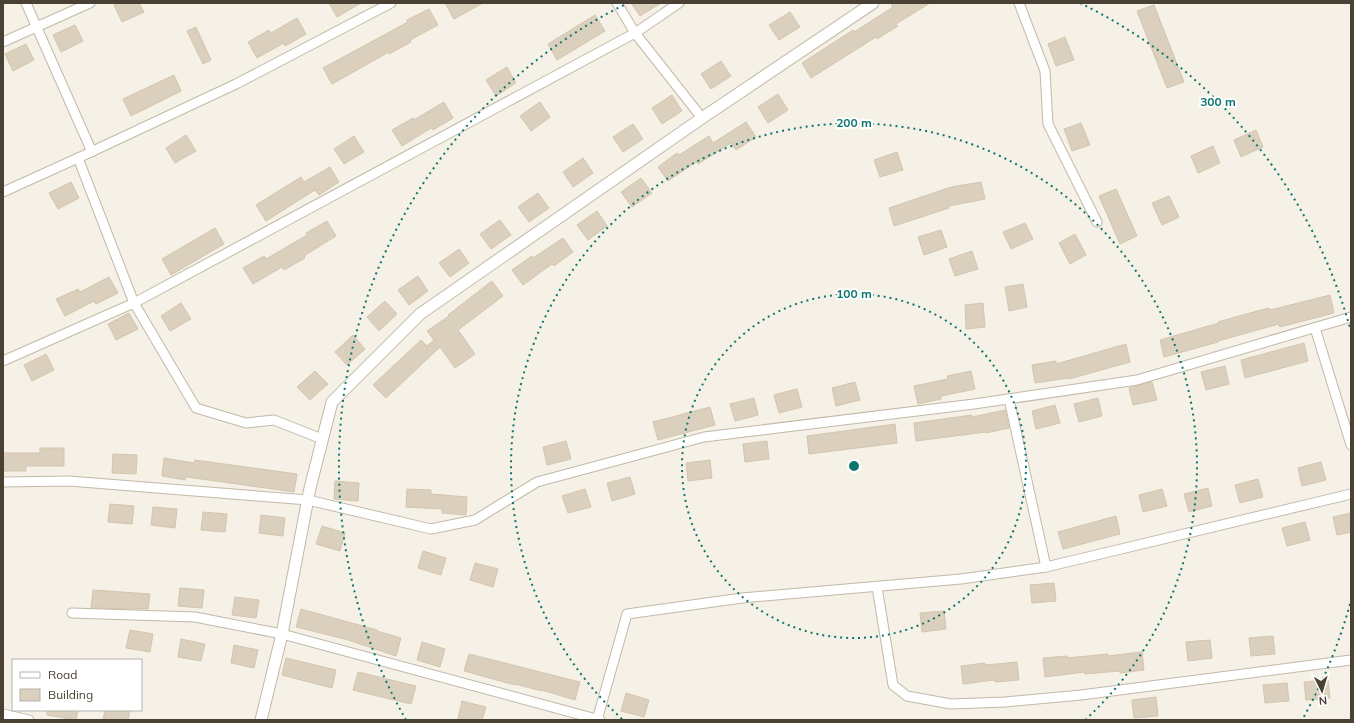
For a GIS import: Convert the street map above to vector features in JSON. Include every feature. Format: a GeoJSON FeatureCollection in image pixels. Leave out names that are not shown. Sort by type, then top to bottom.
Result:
{"type":"FeatureCollection","features":[{"type":"Feature","properties":{"kind":"street"},"geometry":{"type":"LineString","coordinates":[[26,3],[92,152]]}},
{"type":"Feature","properties":{"kind":"street"},"geometry":{"type":"LineString","coordinates":[[3,42],[90,3]]}},
{"type":"Feature","properties":{"kind":"street"},"geometry":{"type":"LineString","coordinates":[[3,192],[236,84],[391,3]]}},
{"type":"Feature","properties":{"kind":"street"},"geometry":{"type":"LineString","coordinates":[[617,3],[634,33],[702,118]]}},
{"type":"Feature","properties":{"kind":"street"},"geometry":{"type":"LineString","coordinates":[[3,361],[134,303],[634,33],[679,3]]}},
{"type":"Feature","properties":{"kind":"street"},"geometry":{"type":"LineString","coordinates":[[261,720],[282,634],[310,488],[332,402],[420,314],[702,118],[873,3]]}},
{"type":"Feature","properties":{"kind":"street"},"geometry":{"type":"LineString","coordinates":[[1019,3],[1044,71],[1048,124],[1097,222]]}},
{"type":"Feature","properties":{"kind":"street"},"geometry":{"type":"LineString","coordinates":[[78,158],[134,303],[196,408],[246,423],[274,420],[322,439]]}},
{"type":"Feature","properties":{"kind":"street"},"geometry":{"type":"LineString","coordinates":[[3,482],[68,481],[308,500],[431,529],[475,520],[537,482],[704,437],[1137,380],[1351,318]]}},
{"type":"Feature","properties":{"kind":"street"},"geometry":{"type":"LineString","coordinates":[[1315,328],[1351,445]]}},
{"type":"Feature","properties":{"kind":"street"},"geometry":{"type":"LineString","coordinates":[[1009,398],[1046,567]]}},
{"type":"Feature","properties":{"kind":"street"},"geometry":{"type":"LineString","coordinates":[[72,613],[195,617],[282,634],[598,720],[627,614],[742,598],[961,579],[1046,567],[1351,494]]}},
{"type":"Feature","properties":{"kind":"street"},"geometry":{"type":"LineString","coordinates":[[877,587],[893,685],[907,696],[951,704],[1005,702],[1081,695],[1351,660]]}},
{"type":"Feature","properties":{"kind":"street"},"geometry":{"type":"LineString","coordinates":[[3,714],[29,720]]}},
{"type":"Feature","properties":{"kind":"building"},"geometry":{"type":"Polygon","coordinates":[[[119,3],[139,3],[144,12],[122,22],[114,5],[119,3]]]}},
{"type":"Feature","properties":{"kind":"building"},"geometry":{"type":"Polygon","coordinates":[[[329,3],[361,3],[337,17],[329,3]]]}},
{"type":"Feature","properties":{"kind":"building"},"geometry":{"type":"Polygon","coordinates":[[[445,3],[483,3],[454,19],[445,3]]]}},
{"type":"Feature","properties":{"kind":"building"},"geometry":{"type":"Polygon","coordinates":[[[631,3],[661,3],[640,16],[631,3]]]}},
{"type":"Feature","properties":{"kind":"building"},"geometry":{"type":"Polygon","coordinates":[[[890,3],[930,3],[896,24],[898,26],[877,39],[876,37],[811,78],[802,63],[853,30],[854,32],[893,7],[890,3]]]}},
{"type":"Feature","properties":{"kind":"building"},"geometry":{"type":"Polygon","coordinates":[[[1154,5],[1184,82],[1167,88],[1137,11],[1154,5]]]}},
{"type":"Feature","properties":{"kind":"building"},"geometry":{"type":"Polygon","coordinates":[[[429,9],[438,25],[410,40],[411,42],[389,54],[389,52],[332,84],[323,68],[429,9]]]}},
{"type":"Feature","properties":{"kind":"building"},"geometry":{"type":"Polygon","coordinates":[[[790,12],[800,27],[779,40],[769,25],[790,12]]]}},
{"type":"Feature","properties":{"kind":"building"},"geometry":{"type":"Polygon","coordinates":[[[595,15],[605,31],[557,60],[548,44],[595,15]]]}},
{"type":"Feature","properties":{"kind":"building"},"geometry":{"type":"Polygon","coordinates":[[[297,18],[306,34],[285,46],[284,43],[257,58],[248,42],[269,30],[271,33],[297,18]]]}},
{"type":"Feature","properties":{"kind":"building"},"geometry":{"type":"Polygon","coordinates":[[[75,25],[83,41],[61,52],[53,35],[75,25]]]}},
{"type":"Feature","properties":{"kind":"building"},"geometry":{"type":"Polygon","coordinates":[[[196,27],[211,60],[203,64],[187,31],[196,27]]]}},
{"type":"Feature","properties":{"kind":"building"},"geometry":{"type":"Polygon","coordinates":[[[1065,37],[1074,60],[1056,66],[1048,44],[1065,37]]]}},
{"type":"Feature","properties":{"kind":"building"},"geometry":{"type":"Polygon","coordinates":[[[26,44],[34,60],[13,71],[5,54],[26,44]]]}},
{"type":"Feature","properties":{"kind":"building"},"geometry":{"type":"Polygon","coordinates":[[[721,61],[731,76],[711,89],[701,74],[721,61]]]}},
{"type":"Feature","properties":{"kind":"building"},"geometry":{"type":"Polygon","coordinates":[[[507,67],[516,83],[496,96],[486,80],[507,67]]]}},
{"type":"Feature","properties":{"kind":"building"},"geometry":{"type":"Polygon","coordinates":[[[174,75],[181,91],[131,116],[123,99],[174,75]]]}},
{"type":"Feature","properties":{"kind":"building"},"geometry":{"type":"Polygon","coordinates":[[[778,94],[788,110],[768,123],[758,107],[778,94]]]}},
{"type":"Feature","properties":{"kind":"building"},"geometry":{"type":"Polygon","coordinates":[[[672,95],[682,111],[662,124],[652,108],[672,95]]]}},
{"type":"Feature","properties":{"kind":"building"},"geometry":{"type":"Polygon","coordinates":[[[444,102],[453,118],[433,130],[431,128],[402,146],[392,130],[413,118],[414,120],[444,102]]]}},
{"type":"Feature","properties":{"kind":"building"},"geometry":{"type":"Polygon","coordinates":[[[540,102],[550,117],[531,131],[520,116],[540,102]]]}},
{"type":"Feature","properties":{"kind":"building"},"geometry":{"type":"Polygon","coordinates":[[[746,122],[756,137],[736,150],[731,143],[698,164],[696,162],[668,181],[658,167],[677,153],[679,155],[709,136],[713,143],[746,122]]]}},
{"type":"Feature","properties":{"kind":"building"},"geometry":{"type":"Polygon","coordinates":[[[1081,123],[1090,145],[1072,151],[1064,129],[1081,123]]]}},
{"type":"Feature","properties":{"kind":"building"},"geometry":{"type":"Polygon","coordinates":[[[633,124],[643,139],[623,152],[613,137],[633,124]]]}},
{"type":"Feature","properties":{"kind":"building"},"geometry":{"type":"Polygon","coordinates":[[[1256,130],[1263,147],[1241,157],[1234,140],[1256,130]]]}},
{"type":"Feature","properties":{"kind":"building"},"geometry":{"type":"Polygon","coordinates":[[[186,135],[196,151],[175,163],[166,148],[186,135]]]}},
{"type":"Feature","properties":{"kind":"building"},"geometry":{"type":"Polygon","coordinates":[[[354,136],[364,152],[344,164],[334,149],[354,136]]]}},
{"type":"Feature","properties":{"kind":"building"},"geometry":{"type":"Polygon","coordinates":[[[1213,146],[1220,163],[1198,173],[1191,156],[1213,146]]]}},
{"type":"Feature","properties":{"kind":"building"},"geometry":{"type":"Polygon","coordinates":[[[897,152],[903,170],[880,177],[874,160],[897,152]]]}},
{"type":"Feature","properties":{"kind":"building"},"geometry":{"type":"Polygon","coordinates":[[[583,158],[593,173],[573,187],[563,172],[583,158]]]}},
{"type":"Feature","properties":{"kind":"building"},"geometry":{"type":"Polygon","coordinates":[[[330,167],[339,182],[319,195],[315,190],[266,221],[256,205],[301,177],[304,182],[330,167]]]}},
{"type":"Feature","properties":{"kind":"building"},"geometry":{"type":"Polygon","coordinates":[[[641,178],[652,193],[632,207],[621,192],[641,178]]]}},
{"type":"Feature","properties":{"kind":"building"},"geometry":{"type":"Polygon","coordinates":[[[71,182],[79,198],[58,209],[49,193],[71,182]]]}},
{"type":"Feature","properties":{"kind":"building"},"geometry":{"type":"Polygon","coordinates":[[[981,182],[985,199],[949,206],[949,208],[894,226],[889,208],[951,187],[981,182]]]}},
{"type":"Feature","properties":{"kind":"building"},"geometry":{"type":"Polygon","coordinates":[[[1116,189],[1137,236],[1120,244],[1099,196],[1116,189]]]}},
{"type":"Feature","properties":{"kind":"building"},"geometry":{"type":"Polygon","coordinates":[[[538,193],[549,208],[529,222],[518,207],[538,193]]]}},
{"type":"Feature","properties":{"kind":"building"},"geometry":{"type":"Polygon","coordinates":[[[1169,196],[1179,217],[1162,225],[1152,203],[1169,196]]]}},
{"type":"Feature","properties":{"kind":"building"},"geometry":{"type":"Polygon","coordinates":[[[597,211],[607,226],[588,240],[577,225],[597,211]]]}},
{"type":"Feature","properties":{"kind":"building"},"geometry":{"type":"Polygon","coordinates":[[[500,220],[511,235],[491,249],[480,234],[500,220]]]}},
{"type":"Feature","properties":{"kind":"building"},"geometry":{"type":"Polygon","coordinates":[[[327,221],[336,236],[304,256],[305,258],[284,270],[282,267],[253,284],[243,268],[264,256],[266,259],[307,235],[306,233],[327,221]]]}},
{"type":"Feature","properties":{"kind":"building"},"geometry":{"type":"Polygon","coordinates":[[[1025,223],[1033,239],[1011,249],[1003,232],[1025,223]]]}},
{"type":"Feature","properties":{"kind":"building"},"geometry":{"type":"Polygon","coordinates":[[[215,228],[224,244],[171,275],[162,259],[215,228]]]}},
{"type":"Feature","properties":{"kind":"building"},"geometry":{"type":"Polygon","coordinates":[[[941,230],[947,247],[924,255],[918,237],[941,230]]]}},
{"type":"Feature","properties":{"kind":"building"},"geometry":{"type":"Polygon","coordinates":[[[1075,234],[1086,255],[1070,264],[1059,243],[1075,234]]]}},
{"type":"Feature","properties":{"kind":"building"},"geometry":{"type":"Polygon","coordinates":[[[563,238],[573,252],[554,266],[552,264],[523,285],[512,270],[532,256],[533,258],[563,238]]]}},
{"type":"Feature","properties":{"kind":"building"},"geometry":{"type":"Polygon","coordinates":[[[459,249],[469,263],[450,277],[439,263],[459,249]]]}},
{"type":"Feature","properties":{"kind":"building"},"geometry":{"type":"Polygon","coordinates":[[[972,251],[978,269],[955,276],[949,259],[972,251]]]}},
{"type":"Feature","properties":{"kind":"building"},"geometry":{"type":"Polygon","coordinates":[[[418,276],[428,291],[409,305],[398,290],[418,276]]]}},
{"type":"Feature","properties":{"kind":"building"},"geometry":{"type":"Polygon","coordinates":[[[109,277],[118,293],[96,304],[94,301],[65,316],[56,299],[78,289],[80,292],[109,277]]]}},
{"type":"Feature","properties":{"kind":"building"},"geometry":{"type":"Polygon","coordinates":[[[492,281],[503,296],[458,330],[475,354],[455,368],[440,347],[386,398],[373,385],[421,340],[427,346],[434,340],[427,331],[449,316],[448,315],[492,281]]]}},
{"type":"Feature","properties":{"kind":"building"},"geometry":{"type":"Polygon","coordinates":[[[1023,284],[1027,307],[1009,311],[1005,287],[1023,284]]]}},
{"type":"Feature","properties":{"kind":"building"},"geometry":{"type":"Polygon","coordinates":[[[1330,295],[1334,313],[1280,327],[1279,324],[1164,357],[1160,340],[1246,314],[1269,308],[1270,310],[1330,295]]]}},
{"type":"Feature","properties":{"kind":"building"},"geometry":{"type":"Polygon","coordinates":[[[385,301],[397,314],[379,331],[367,317],[385,301]]]}},
{"type":"Feature","properties":{"kind":"building"},"geometry":{"type":"Polygon","coordinates":[[[181,303],[191,319],[170,331],[161,316],[181,303]]]}},
{"type":"Feature","properties":{"kind":"building"},"geometry":{"type":"Polygon","coordinates":[[[983,303],[985,327],[966,329],[965,305],[983,303]]]}},
{"type":"Feature","properties":{"kind":"building"},"geometry":{"type":"Polygon","coordinates":[[[129,313],[138,329],[116,340],[108,324],[129,313]]]}},
{"type":"Feature","properties":{"kind":"building"},"geometry":{"type":"Polygon","coordinates":[[[353,335],[365,349],[347,365],[335,352],[353,335]]]}},
{"type":"Feature","properties":{"kind":"building"},"geometry":{"type":"Polygon","coordinates":[[[1304,343],[1308,361],[1245,378],[1241,360],[1304,343]]]}},
{"type":"Feature","properties":{"kind":"building"},"geometry":{"type":"Polygon","coordinates":[[[1126,344],[1130,362],[1069,379],[1035,383],[1032,365],[1056,361],[1056,364],[1126,344]]]}},
{"type":"Feature","properties":{"kind":"building"},"geometry":{"type":"Polygon","coordinates":[[[46,354],[54,370],[32,381],[24,365],[46,354]]]}},
{"type":"Feature","properties":{"kind":"building"},"geometry":{"type":"Polygon","coordinates":[[[1225,366],[1229,384],[1206,390],[1201,372],[1225,366]]]}},
{"type":"Feature","properties":{"kind":"building"},"geometry":{"type":"Polygon","coordinates":[[[315,371],[328,384],[310,400],[297,387],[315,371]]]}},
{"type":"Feature","properties":{"kind":"building"},"geometry":{"type":"Polygon","coordinates":[[[971,371],[975,389],[941,396],[941,399],[918,404],[914,386],[948,379],[947,376],[971,371]]]}},
{"type":"Feature","properties":{"kind":"building"},"geometry":{"type":"Polygon","coordinates":[[[855,382],[860,400],[836,406],[832,388],[855,382]]]}},
{"type":"Feature","properties":{"kind":"building"},"geometry":{"type":"Polygon","coordinates":[[[1152,382],[1157,400],[1133,405],[1129,388],[1152,382]]]}},
{"type":"Feature","properties":{"kind":"building"},"geometry":{"type":"Polygon","coordinates":[[[797,389],[802,407],[779,413],[774,395],[797,389]]]}},
{"type":"Feature","properties":{"kind":"building"},"geometry":{"type":"Polygon","coordinates":[[[754,398],[758,415],[735,421],[730,404],[754,398]]]}},
{"type":"Feature","properties":{"kind":"building"},"geometry":{"type":"Polygon","coordinates":[[[1098,398],[1102,416],[1079,422],[1074,404],[1098,398]]]}},
{"type":"Feature","properties":{"kind":"building"},"geometry":{"type":"Polygon","coordinates":[[[1055,405],[1060,423],[1036,429],[1032,411],[1055,405]]]}},
{"type":"Feature","properties":{"kind":"building"},"geometry":{"type":"Polygon","coordinates":[[[710,407],[715,425],[658,440],[653,422],[710,407]]]}},
{"type":"Feature","properties":{"kind":"building"},"geometry":{"type":"Polygon","coordinates":[[[1005,410],[1009,428],[986,433],[916,441],[914,423],[972,415],[972,417],[1005,410]]]}},
{"type":"Feature","properties":{"kind":"building"},"geometry":{"type":"Polygon","coordinates":[[[895,424],[897,443],[809,454],[807,436],[895,424]]]}},
{"type":"Feature","properties":{"kind":"building"},"geometry":{"type":"Polygon","coordinates":[[[566,441],[571,459],[547,465],[543,447],[566,441]]]}},
{"type":"Feature","properties":{"kind":"building"},"geometry":{"type":"Polygon","coordinates":[[[767,441],[769,459],[745,462],[743,444],[767,441]]]}},
{"type":"Feature","properties":{"kind":"building"},"geometry":{"type":"Polygon","coordinates":[[[40,448],[64,448],[64,466],[26,466],[26,471],[3,471],[3,453],[40,453],[40,448]]]}},
{"type":"Feature","properties":{"kind":"building"},"geometry":{"type":"Polygon","coordinates":[[[113,454],[137,455],[136,474],[112,473],[113,454]]]}},
{"type":"Feature","properties":{"kind":"building"},"geometry":{"type":"Polygon","coordinates":[[[164,458],[194,463],[195,460],[297,474],[294,492],[186,477],[185,480],[162,476],[164,458]]]}},
{"type":"Feature","properties":{"kind":"building"},"geometry":{"type":"Polygon","coordinates":[[[710,460],[712,478],[688,481],[686,463],[710,460]]]}},
{"type":"Feature","properties":{"kind":"building"},"geometry":{"type":"Polygon","coordinates":[[[1321,462],[1326,480],[1302,486],[1298,468],[1321,462]]]}},
{"type":"Feature","properties":{"kind":"building"},"geometry":{"type":"Polygon","coordinates":[[[630,477],[635,494],[612,501],[607,483],[630,477]]]}},
{"type":"Feature","properties":{"kind":"building"},"geometry":{"type":"Polygon","coordinates":[[[1258,479],[1263,497],[1240,503],[1235,485],[1258,479]]]}},
{"type":"Feature","properties":{"kind":"building"},"geometry":{"type":"Polygon","coordinates":[[[335,481],[359,483],[358,501],[334,499],[335,481]]]}},
{"type":"Feature","properties":{"kind":"building"},"geometry":{"type":"Polygon","coordinates":[[[1208,488],[1212,506],[1189,512],[1184,494],[1208,488]]]}},
{"type":"Feature","properties":{"kind":"building"},"geometry":{"type":"Polygon","coordinates":[[[407,489],[431,490],[431,494],[467,497],[466,515],[442,513],[442,509],[406,507],[407,489]]]}},
{"type":"Feature","properties":{"kind":"building"},"geometry":{"type":"Polygon","coordinates":[[[585,489],[591,507],[568,513],[562,496],[585,489]]]}},
{"type":"Feature","properties":{"kind":"building"},"geometry":{"type":"Polygon","coordinates":[[[1162,489],[1167,506],[1143,512],[1139,495],[1162,489]]]}},
{"type":"Feature","properties":{"kind":"building"},"geometry":{"type":"Polygon","coordinates":[[[110,504],[134,506],[132,524],[108,522],[110,504]]]}},
{"type":"Feature","properties":{"kind":"building"},"geometry":{"type":"Polygon","coordinates":[[[153,507],[177,509],[175,528],[151,525],[153,507]]]}},
{"type":"Feature","properties":{"kind":"building"},"geometry":{"type":"Polygon","coordinates":[[[203,512],[227,514],[225,532],[201,530],[203,512]]]}},
{"type":"Feature","properties":{"kind":"building"},"geometry":{"type":"Polygon","coordinates":[[[1351,513],[1351,532],[1337,535],[1333,517],[1351,513]]]}},
{"type":"Feature","properties":{"kind":"building"},"geometry":{"type":"Polygon","coordinates":[[[261,515],[285,518],[283,536],[259,533],[261,515]]]}},
{"type":"Feature","properties":{"kind":"building"},"geometry":{"type":"Polygon","coordinates":[[[1116,516],[1120,534],[1063,549],[1058,532],[1116,516]]]}},
{"type":"Feature","properties":{"kind":"building"},"geometry":{"type":"Polygon","coordinates":[[[1305,522],[1310,540],[1287,546],[1282,528],[1305,522]]]}},
{"type":"Feature","properties":{"kind":"building"},"geometry":{"type":"Polygon","coordinates":[[[322,526],[345,533],[340,551],[316,544],[322,526]]]}},
{"type":"Feature","properties":{"kind":"building"},"geometry":{"type":"Polygon","coordinates":[[[423,551],[446,558],[441,575],[418,568],[423,551]]]}},
{"type":"Feature","properties":{"kind":"building"},"geometry":{"type":"Polygon","coordinates":[[[475,563],[498,569],[493,587],[470,580],[475,563]]]}},
{"type":"Feature","properties":{"kind":"building"},"geometry":{"type":"Polygon","coordinates":[[[1054,583],[1056,601],[1032,603],[1030,585],[1054,583]]]}},
{"type":"Feature","properties":{"kind":"building"},"geometry":{"type":"Polygon","coordinates":[[[180,588],[204,590],[202,608],[178,606],[180,588]]]}},
{"type":"Feature","properties":{"kind":"building"},"geometry":{"type":"Polygon","coordinates":[[[93,590],[150,594],[148,609],[91,608],[93,590]]]}},
{"type":"Feature","properties":{"kind":"building"},"geometry":{"type":"Polygon","coordinates":[[[235,597],[259,600],[256,618],[232,615],[235,597]]]}},
{"type":"Feature","properties":{"kind":"building"},"geometry":{"type":"Polygon","coordinates":[[[301,609],[401,638],[396,656],[345,639],[296,627],[301,609]]]}},
{"type":"Feature","properties":{"kind":"building"},"geometry":{"type":"Polygon","coordinates":[[[944,611],[946,629],[922,632],[920,613],[944,611]]]}},
{"type":"Feature","properties":{"kind":"building"},"geometry":{"type":"Polygon","coordinates":[[[130,630],[153,634],[150,652],[126,648],[130,630]]]}},
{"type":"Feature","properties":{"kind":"building"},"geometry":{"type":"Polygon","coordinates":[[[1273,636],[1275,654],[1251,656],[1249,638],[1273,636]]]}},
{"type":"Feature","properties":{"kind":"building"},"geometry":{"type":"Polygon","coordinates":[[[181,639],[205,644],[201,661],[178,657],[181,639]]]}},
{"type":"Feature","properties":{"kind":"building"},"geometry":{"type":"Polygon","coordinates":[[[1210,640],[1212,658],[1188,661],[1186,642],[1210,640]]]}},
{"type":"Feature","properties":{"kind":"building"},"geometry":{"type":"Polygon","coordinates":[[[422,642],[445,649],[440,667],[417,660],[422,642]]]}},
{"type":"Feature","properties":{"kind":"building"},"geometry":{"type":"Polygon","coordinates":[[[234,645],[258,650],[254,668],[231,663],[234,645]]]}},
{"type":"Feature","properties":{"kind":"building"},"geometry":{"type":"Polygon","coordinates":[[[1142,652],[1144,670],[1120,673],[1120,671],[1085,674],[1085,672],[1045,677],[1043,658],[1067,656],[1067,658],[1108,654],[1108,656],[1142,652]]]}},
{"type":"Feature","properties":{"kind":"building"},"geometry":{"type":"Polygon","coordinates":[[[469,654],[580,682],[575,700],[542,690],[515,685],[464,671],[469,654]]]}},
{"type":"Feature","properties":{"kind":"building"},"geometry":{"type":"Polygon","coordinates":[[[286,658],[336,670],[332,688],[282,675],[286,658]]]}},
{"type":"Feature","properties":{"kind":"building"},"geometry":{"type":"Polygon","coordinates":[[[1017,662],[1019,680],[995,682],[994,680],[963,684],[961,666],[985,663],[985,665],[1017,662]]]}},
{"type":"Feature","properties":{"kind":"building"},"geometry":{"type":"Polygon","coordinates":[[[358,672],[416,686],[411,704],[353,690],[358,672]]]}},
{"type":"Feature","properties":{"kind":"building"},"geometry":{"type":"Polygon","coordinates":[[[1328,680],[1330,698],[1306,700],[1304,682],[1328,680]]]}},
{"type":"Feature","properties":{"kind":"building"},"geometry":{"type":"Polygon","coordinates":[[[1287,683],[1289,701],[1265,703],[1263,685],[1287,683]]]}},
{"type":"Feature","properties":{"kind":"building"},"geometry":{"type":"Polygon","coordinates":[[[626,693],[649,700],[644,717],[621,711],[626,693]]]}},
{"type":"Feature","properties":{"kind":"building"},"geometry":{"type":"Polygon","coordinates":[[[1156,697],[1158,716],[1134,718],[1132,700],[1156,697]]]}},
{"type":"Feature","properties":{"kind":"building"},"geometry":{"type":"Polygon","coordinates":[[[462,701],[486,707],[482,720],[458,719],[462,701]]]}},
{"type":"Feature","properties":{"kind":"building"},"geometry":{"type":"Polygon","coordinates":[[[47,711],[78,711],[76,720],[47,715],[47,711]]]}},
{"type":"Feature","properties":{"kind":"building"},"geometry":{"type":"Polygon","coordinates":[[[105,711],[130,711],[128,720],[103,720],[105,711]]]}}]}
